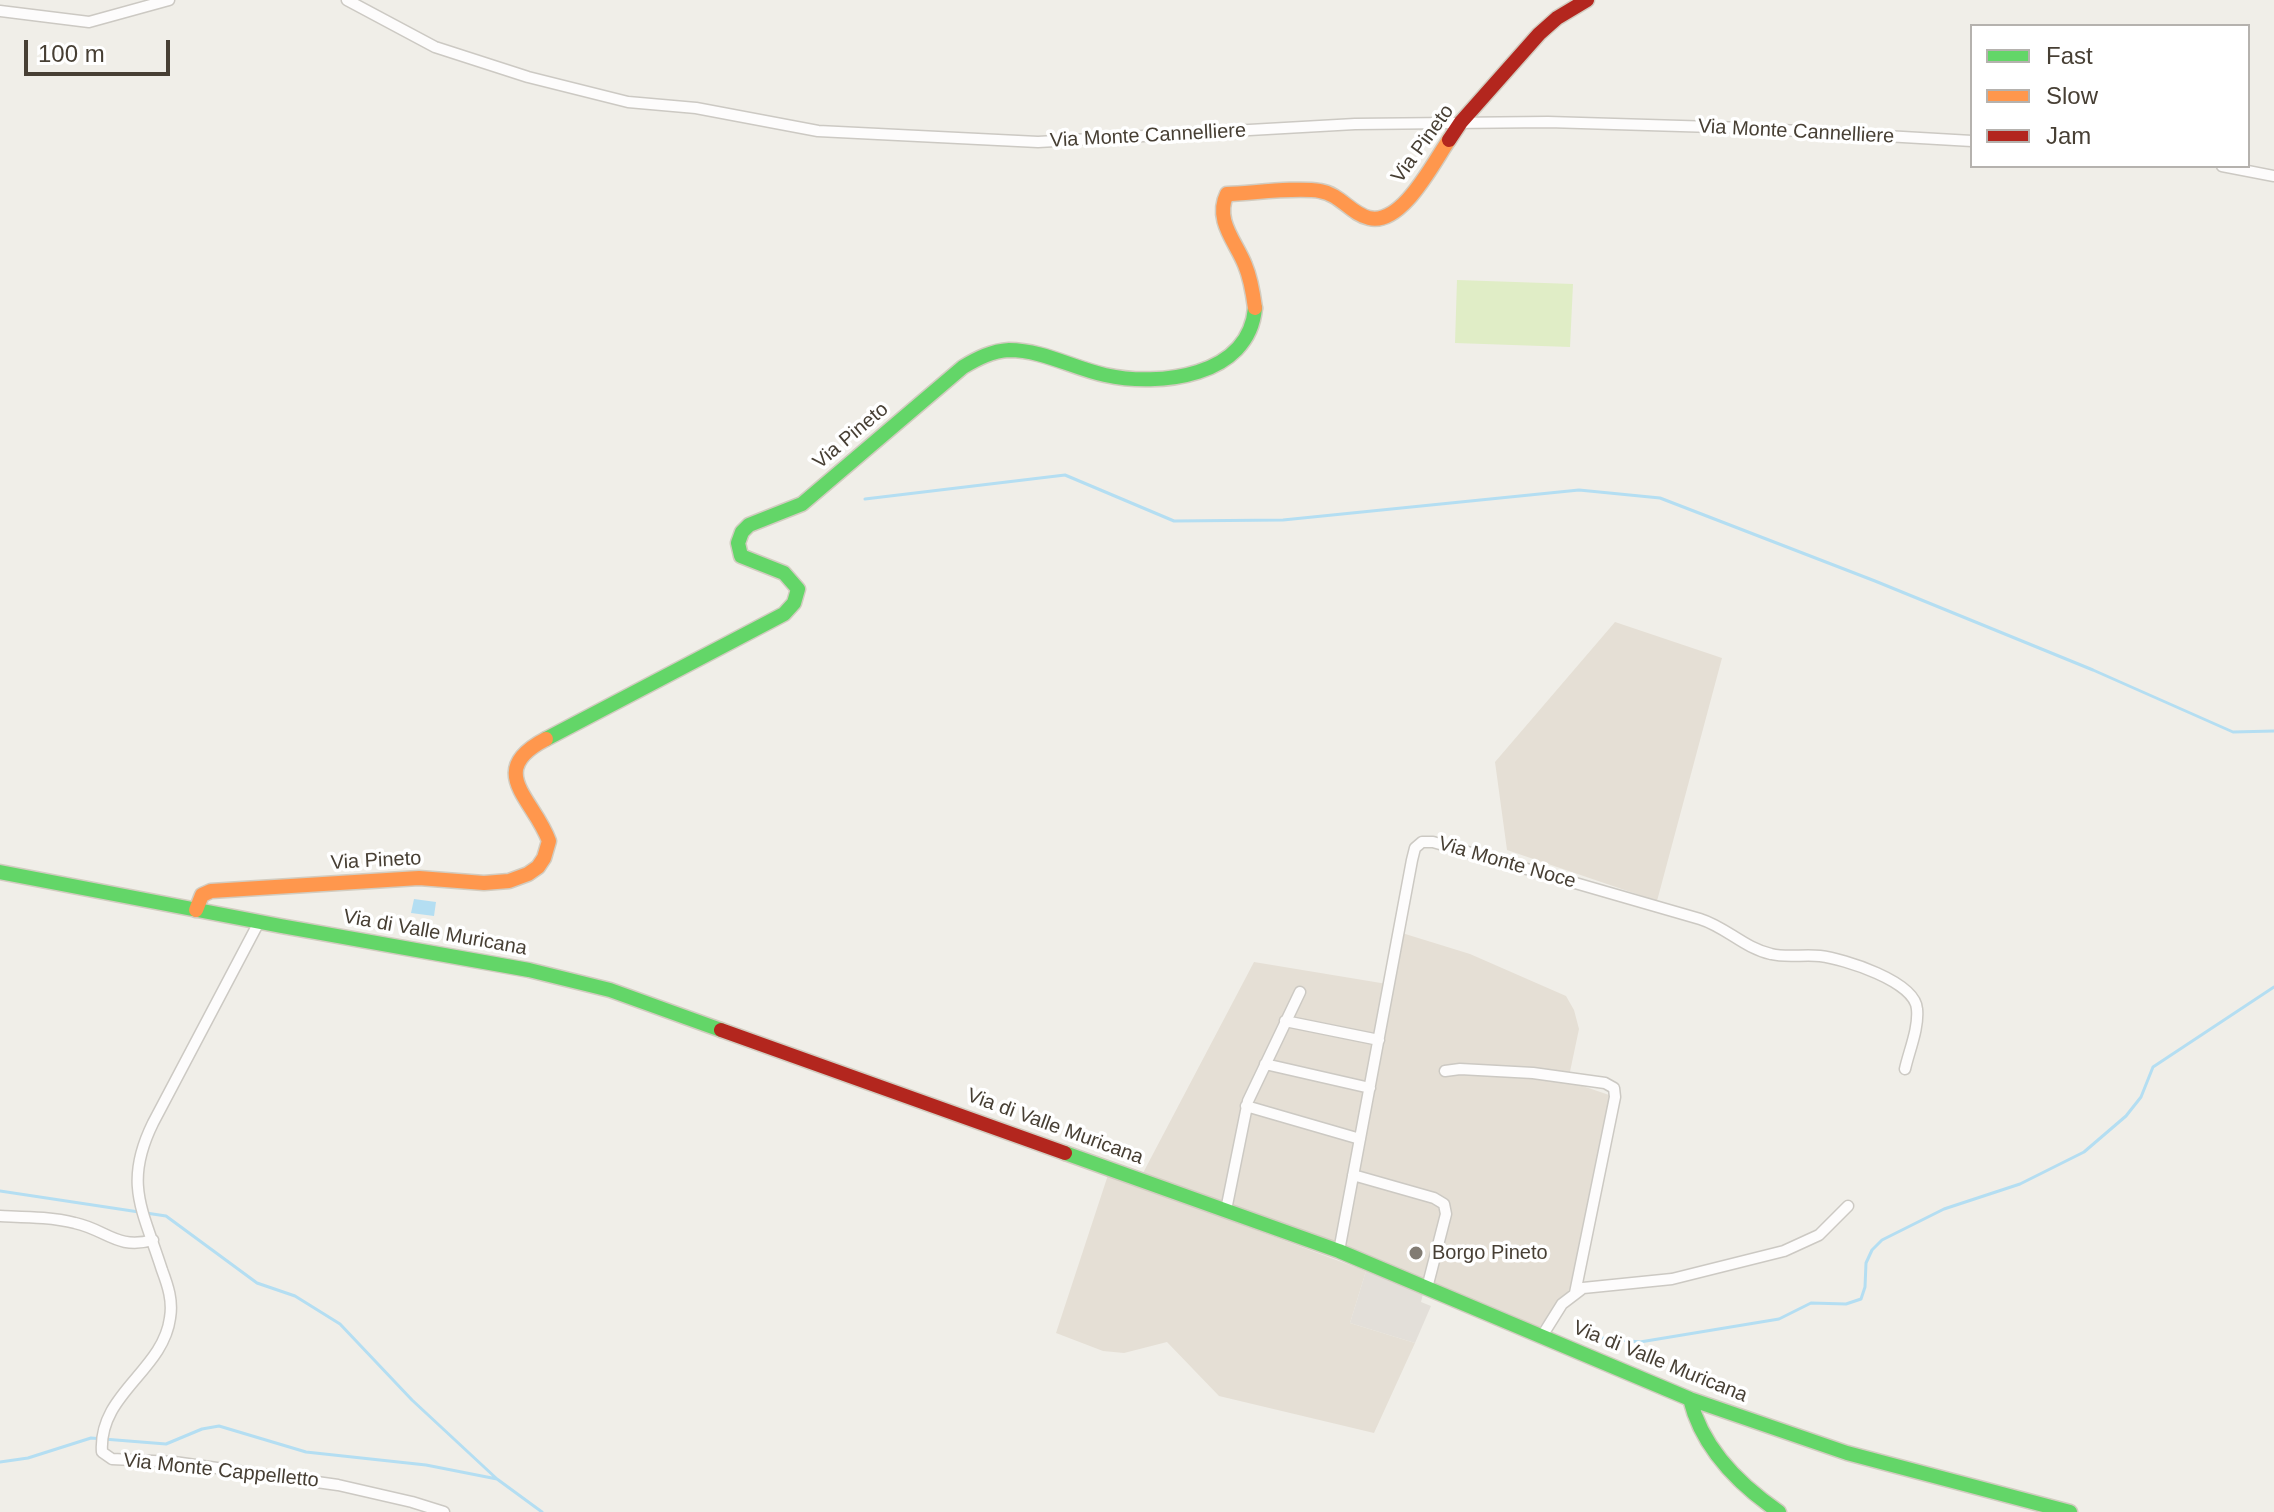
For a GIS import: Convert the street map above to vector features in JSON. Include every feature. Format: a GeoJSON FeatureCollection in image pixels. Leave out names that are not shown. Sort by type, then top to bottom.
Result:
{"type":"FeatureCollection","features":[{"type":"Feature","properties":{"kind":"street"},"geometry":{"type":"LineString","coordinates":[[0,11],[89,22],[169,0]]}},
{"type":"Feature","properties":{"kind":"street","name":"Via Monte Cannelliere"},"geometry":{"type":"LineString","coordinates":[[347,0],[435,47],[528,77],[628,102],[696,108],[818,131],[920,138],[1052,141],[1355,124],[1461,122],[1747,128],[1970,141]]}},
{"type":"Feature","properties":{"kind":"street","name":"Via Pineto"},"geometry":{"type":"LineString","coordinates":[[196,910],[202,895],[211,891],[414,878],[493,883],[532,873],[544,860],[549,841],[516,780],[515,766],[525,750],[537,741],[776,620],[796,601],[798,589],[791,578],[741,556],[738,540],[749,525],[799,506],[963,367],[986,354],[1024,351],[1102,375],[1147,380],[1185,375],[1222,362],[1246,342],[1256,317],[1249,276],[1223,217],[1222,202],[1227,194],[1320,191],[1335,196],[1368,218],[1387,218],[1411,196],[1461,122],[1545,28],[1587,0]]}},
{"type":"Feature","properties":{"kind":"street"},"geometry":{"type":"LineString","coordinates":[[2232,168],[2274,176]]}},
{"type":"Feature","properties":{"kind":"street","name":"Via Monte Noce"},"geometry":{"type":"LineString","coordinates":[[1339,1251],[1418,843],[1427,841],[1700,919],[1769,954],[1824,956],[1876,973],[1908,992],[1917,1004],[1905,1069]]}},
{"type":"Feature","properties":{"kind":"street","name":"Via di Valle Muricana"},"geometry":{"type":"LineString","coordinates":[[0,872],[538,972],[610,990],[1339,1251],[1690,1399],[1847,1453],[2070,1512]]}},
{"type":"Feature","properties":{"kind":"street","name":"Via Monte Cappelletto"},"geometry":{"type":"LineString","coordinates":[[259,922],[140,1150],[136,1180],[170,1294],[169,1329],[157,1353],[127,1387],[114,1408],[104,1432],[103,1454],[112,1459],[174,1462],[338,1485],[444,1512]]}},
{"type":"Feature","properties":{"kind":"street"},"geometry":{"type":"LineString","coordinates":[[1226,1210],[1246,1106],[1300,992]]}},
{"type":"Feature","properties":{"kind":"street"},"geometry":{"type":"LineString","coordinates":[[1285,1021],[1379,1040]]}},
{"type":"Feature","properties":{"kind":"street"},"geometry":{"type":"LineString","coordinates":[[1265,1064],[1370,1088]]}},
{"type":"Feature","properties":{"kind":"street"},"geometry":{"type":"LineString","coordinates":[[1445,1071],[1533,1073],[1605,1083],[1614,1088],[1615,1097],[1575,1293]]}},
{"type":"Feature","properties":{"kind":"street"},"geometry":{"type":"LineString","coordinates":[[1246,1106],[1360,1139]]}},
{"type":"Feature","properties":{"kind":"street"},"geometry":{"type":"LineString","coordinates":[[1353,1175],[1434,1198],[1444,1204],[1446,1214],[1427,1288]]}},
{"type":"Feature","properties":{"kind":"street"},"geometry":{"type":"LineString","coordinates":[[1542,1336],[1562,1304],[1589,1286],[1672,1279],[1784,1251],[1819,1235],[1848,1206]]}},
{"type":"Feature","properties":{"kind":"street"},"geometry":{"type":"LineString","coordinates":[[0,1216],[76,1223],[122,1243],[138,1244],[153,1240]]}},
{"type":"Feature","properties":{"kind":"street"},"geometry":{"type":"LineString","coordinates":[[1690,1399],[1698,1426],[1731,1473],[1751,1493],[1779,1512]]}},
{"type":"Feature","properties":{"kind":"shaded area"},"geometry":{"type":"Polygon","coordinates":[[[1615,622],[1722,658],[1657,901],[1507,850],[1495,762],[1615,622]]]}},
{"type":"Feature","properties":{"kind":"shaded area"},"geometry":{"type":"Polygon","coordinates":[[[1402,933],[1470,954],[1566,996],[1579,1029],[1568,1081],[1612,1096],[1570,1289],[1538,1329],[1331,1243],[1143,1173],[1254,962],[1393,985],[1402,933]]]}},
{"type":"Feature","properties":{"kind":"shaded area"},"geometry":{"type":"Polygon","coordinates":[[[1108,1175],[1366,1271],[1350,1323],[1415,1343],[1374,1433],[1219,1396],[1167,1342],[1124,1353],[1103,1351],[1056,1333],[1108,1175]]]}},
{"type":"Feature","properties":{"kind":"shaded area"},"geometry":{"type":"Polygon","coordinates":[[[1366,1271],[1423,1294],[1421,1302],[1431,1306],[1415,1343],[1350,1323],[1366,1271]]]}},
{"type":"Feature","properties":{"kind":"green space"},"geometry":{"type":"Polygon","coordinates":[[[1457,280],[1573,284],[1570,347],[1455,343],[1457,280]]]}},
{"type":"Feature","properties":{"kind":"water"},"geometry":{"type":"Polygon","coordinates":[[[414,899],[436,902],[434,916],[411,913],[414,899]]]}},
{"type":"Feature","properties":{"kind":"waterway"},"geometry":{"type":"LineString","coordinates":[[865,499],[1065,475],[1174,521],[1283,520],[1579,490],[1660,498],[2093,670],[2233,732],[2274,731]]}},
{"type":"Feature","properties":{"kind":"waterway"},"geometry":{"type":"LineString","coordinates":[[1592,1337],[1640,1342],[1779,1319],[1811,1303],[1846,1304],[1861,1299],[1866,1263],[1872,1250],[1882,1240],[1944,1209],[2020,1184],[2084,1152],[2126,1116],[2141,1097],[2153,1067],[2274,987]]}},
{"type":"Feature","properties":{"kind":"waterway"},"geometry":{"type":"LineString","coordinates":[[0,1191],[139,1212]]}},
{"type":"Feature","properties":{"kind":"waterway"},"geometry":{"type":"LineString","coordinates":[[146,1213],[166,1216],[257,1283],[295,1296],[340,1324],[412,1400],[497,1479]]}},
{"type":"Feature","properties":{"kind":"waterway"},"geometry":{"type":"LineString","coordinates":[[0,1462],[28,1458],[91,1438],[166,1444],[202,1429],[219,1426],[306,1452],[426,1465],[497,1479],[542,1512]]}},
{"type":"Feature","properties":{"kind":"traffic: fast"},"geometry":{"type":"LineString","coordinates":[[546,739],[784,614],[794,603],[798,589],[784,573],[741,556],[738,543],[742,532],[749,525],[802,504],[963,367],[985,356],[1009,350],[1033,353],[1105,375],[1150,379],[1175,377],[1219,363],[1237,349],[1249,331],[1255,308]]}},
{"type":"Feature","properties":{"kind":"traffic: fast"},"geometry":{"type":"LineString","coordinates":[[0,872],[529,970],[610,990],[721,1030]]}},
{"type":"Feature","properties":{"kind":"traffic: fast"},"geometry":{"type":"LineString","coordinates":[[1065,1153],[1339,1251],[1690,1399],[1847,1453],[2070,1512]]}},
{"type":"Feature","properties":{"kind":"traffic: fast"},"geometry":{"type":"LineString","coordinates":[[1690,1399],[1703,1433],[1724,1463],[1749,1489],[1779,1512]]}},
{"type":"Feature","properties":{"kind":"traffic: slow"},"geometry":{"type":"LineString","coordinates":[[1255,308],[1247,270],[1225,222],[1223,213],[1227,194],[1320,191],[1334,196],[1363,216],[1381,218],[1405,203],[1449,140]]}},
{"type":"Feature","properties":{"kind":"traffic: slow"},"geometry":{"type":"LineString","coordinates":[[196,910],[202,895],[211,891],[419,878],[484,883],[509,881],[528,874],[544,858],[549,841],[525,799],[516,774],[518,763],[528,751],[546,739]]}},
{"type":"Feature","properties":{"kind":"traffic: jam"},"geometry":{"type":"LineString","coordinates":[[1449,140],[1461,122],[1539,34],[1557,18],[1587,0]]}},
{"type":"Feature","properties":{"kind":"traffic: jam"},"geometry":{"type":"LineString","coordinates":[[721,1030],[1065,1153]]}},
{"type":"Feature","properties":{"kind":"place","name":"Borgo Pineto"},"geometry":{"type":"Point","coordinates":[1416,1253]}}]}
